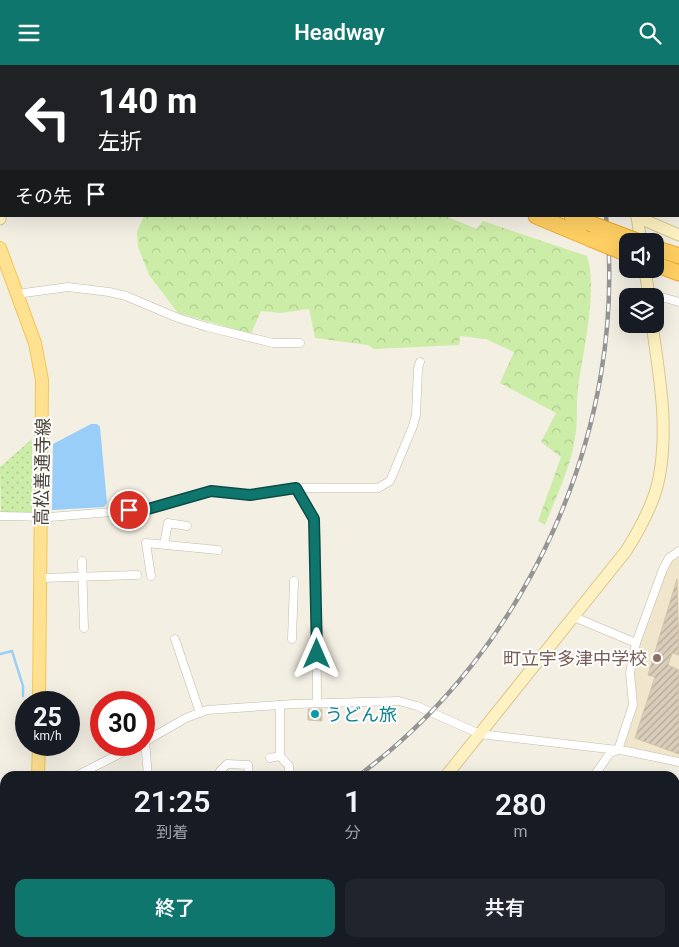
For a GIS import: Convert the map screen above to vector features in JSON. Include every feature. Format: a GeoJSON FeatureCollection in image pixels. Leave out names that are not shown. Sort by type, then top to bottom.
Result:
{"type":"FeatureCollection","features":[{"type":"Feature","properties":{"kind":"highway"},"geometry":{"type":"LineString","coordinates":[[538,217],[619,250]]}},
{"type":"Feature","properties":{"kind":"highway"},"geometry":{"type":"LineString","coordinates":[[574,217],[620,233]]}},
{"type":"Feature","properties":{"kind":"highway"},"geometry":{"type":"LineString","coordinates":[[664,251],[679,256]]}},
{"type":"Feature","properties":{"kind":"highway"},"geometry":{"type":"LineString","coordinates":[[664,270],[679,273]]}},
{"type":"Feature","properties":{"kind":"main road","name":"高松善通寺線"},"geometry":{"type":"LineString","coordinates":[[0,248],[35,343],[42,380],[39,691]]}},
{"type":"Feature","properties":{"kind":"main road"},"geometry":{"type":"LineString","coordinates":[[38,771],[39,756]]}},
{"type":"Feature","properties":{"kind":"street"},"geometry":{"type":"LineString","coordinates":[[638,233],[637,217],[679,235]]}},
{"type":"Feature","properties":{"kind":"street"},"geometry":{"type":"LineString","coordinates":[[18,296],[24,293],[68,287],[90,289],[126,295],[178,318],[206,327],[273,343],[300,343]]}},
{"type":"Feature","properties":{"kind":"street"},"geometry":{"type":"LineString","coordinates":[[664,298],[679,302]]}},
{"type":"Feature","properties":{"kind":"street"},"geometry":{"type":"LineString","coordinates":[[450,771],[628,548],[653,497],[659,478],[662,454],[661,399],[653,333]]}},
{"type":"Feature","properties":{"kind":"street"},"geometry":{"type":"LineString","coordinates":[[0,516],[41,517],[148,509],[211,491],[250,495],[296,488],[360,486],[369,489],[378,488],[390,481],[416,415],[418,368],[420,362]]}},
{"type":"Feature","properties":{"kind":"street"},"geometry":{"type":"LineString","coordinates":[[296,488],[314,519],[316,538],[316,703]]}},
{"type":"Feature","properties":{"kind":"street"},"geometry":{"type":"LineString","coordinates":[[164,544],[168,523],[187,526]]}},
{"type":"Feature","properties":{"kind":"street"},"geometry":{"type":"LineString","coordinates":[[150,576],[146,543],[218,550]]}},
{"type":"Feature","properties":{"kind":"street"},"geometry":{"type":"LineString","coordinates":[[618,750],[633,705],[630,673],[636,643],[663,569],[669,559],[679,551]]}},
{"type":"Feature","properties":{"kind":"street"},"geometry":{"type":"LineString","coordinates":[[82,561],[84,628]]}},
{"type":"Feature","properties":{"kind":"street"},"geometry":{"type":"LineString","coordinates":[[40,578],[137,575]]}},
{"type":"Feature","properties":{"kind":"street"},"geometry":{"type":"LineString","coordinates":[[292,639],[294,581]]}},
{"type":"Feature","properties":{"kind":"street"},"geometry":{"type":"LineString","coordinates":[[284,597],[293,597]]}},
{"type":"Feature","properties":{"kind":"street"},"geometry":{"type":"LineString","coordinates":[[574,617],[636,643]]}},
{"type":"Feature","properties":{"kind":"street"},"geometry":{"type":"LineString","coordinates":[[175,639],[200,713]]}},
{"type":"Feature","properties":{"kind":"street"},"geometry":{"type":"LineString","coordinates":[[155,736],[200,713],[232,707],[399,701],[417,706],[480,734],[618,750],[679,763]]}},
{"type":"Feature","properties":{"kind":"street"},"geometry":{"type":"LineString","coordinates":[[280,705],[280,756],[289,766],[289,771]]}},
{"type":"Feature","properties":{"kind":"street"},"geometry":{"type":"LineString","coordinates":[[597,771],[610,753],[618,750]]}},
{"type":"Feature","properties":{"kind":"street"},"geometry":{"type":"LineString","coordinates":[[86,771],[115,756]]}},
{"type":"Feature","properties":{"kind":"street"},"geometry":{"type":"LineString","coordinates":[[146,756],[148,771]]}},
{"type":"Feature","properties":{"kind":"street"},"geometry":{"type":"LineString","coordinates":[[270,758],[280,756]]}},
{"type":"Feature","properties":{"kind":"street"},"geometry":{"type":"LineString","coordinates":[[220,771],[227,764],[248,765],[249,771]]}},
{"type":"Feature","properties":{"kind":"shaded area","name":"町立宇多津中学校"},"geometry":{"type":"Polygon","coordinates":[[[679,554],[679,759],[624,747],[636,706],[634,675],[636,652],[666,571],[674,557],[679,554]]]}},
{"type":"Feature","properties":{"kind":"green space"},"geometry":{"type":"Polygon","coordinates":[[[144,217],[447,217],[477,229],[483,221],[587,256],[590,270],[590,303],[578,388],[575,438],[567,471],[545,525],[538,521],[561,457],[541,442],[556,413],[500,383],[514,352],[486,339],[460,336],[459,345],[374,349],[368,345],[315,338],[309,309],[280,313],[261,311],[251,334],[178,313],[149,275],[138,247],[137,232],[144,217]]]}},
{"type":"Feature","properties":{"kind":"green space"},"geometry":{"type":"Polygon","coordinates":[[[32,439],[32,512],[1,513],[0,467],[32,439]]]}},
{"type":"Feature","properties":{"kind":"water"},"geometry":{"type":"Polygon","coordinates":[[[91,424],[97,424],[100,427],[107,503],[104,507],[52,510],[53,444],[91,424]]]}},
{"type":"Feature","properties":{"kind":"building"},"geometry":{"type":"Polygon","coordinates":[[[677,579],[679,655],[672,653],[668,665],[679,670],[679,754],[635,738],[655,677],[648,675],[677,579]]]}},
{"type":"Feature","properties":{"kind":"building","name":"うどん旅"},"geometry":{"type":"Polygon","coordinates":[[[308,709],[322,709],[322,721],[308,720],[308,709]]]}},
{"type":"Feature","properties":{"kind":"waterway"},"geometry":{"type":"LineString","coordinates":[[0,654],[12,651],[23,691]]}},
{"type":"Feature","properties":{"kind":"railway"},"geometry":{"type":"LineString","coordinates":[[364,771],[418,725],[472,665],[517,600],[554,528],[582,453],[601,375],[609,296],[606,217]]}},
{"type":"Feature","properties":{"kind":"place","name":"町立宇多津中学校"},"geometry":{"type":"Point","coordinates":[657,658]}},
{"type":"Feature","properties":{"kind":"place","name":"うどん旅"},"geometry":{"type":"Point","coordinates":[315,714]}},
{"type":"Feature","properties":{"kind":"route"},"geometry":{"type":"LineString","coordinates":[[129,510],[148,509],[211,491],[226,491],[250,495],[296,488],[314,519],[316,538],[317,654]]}}]}
